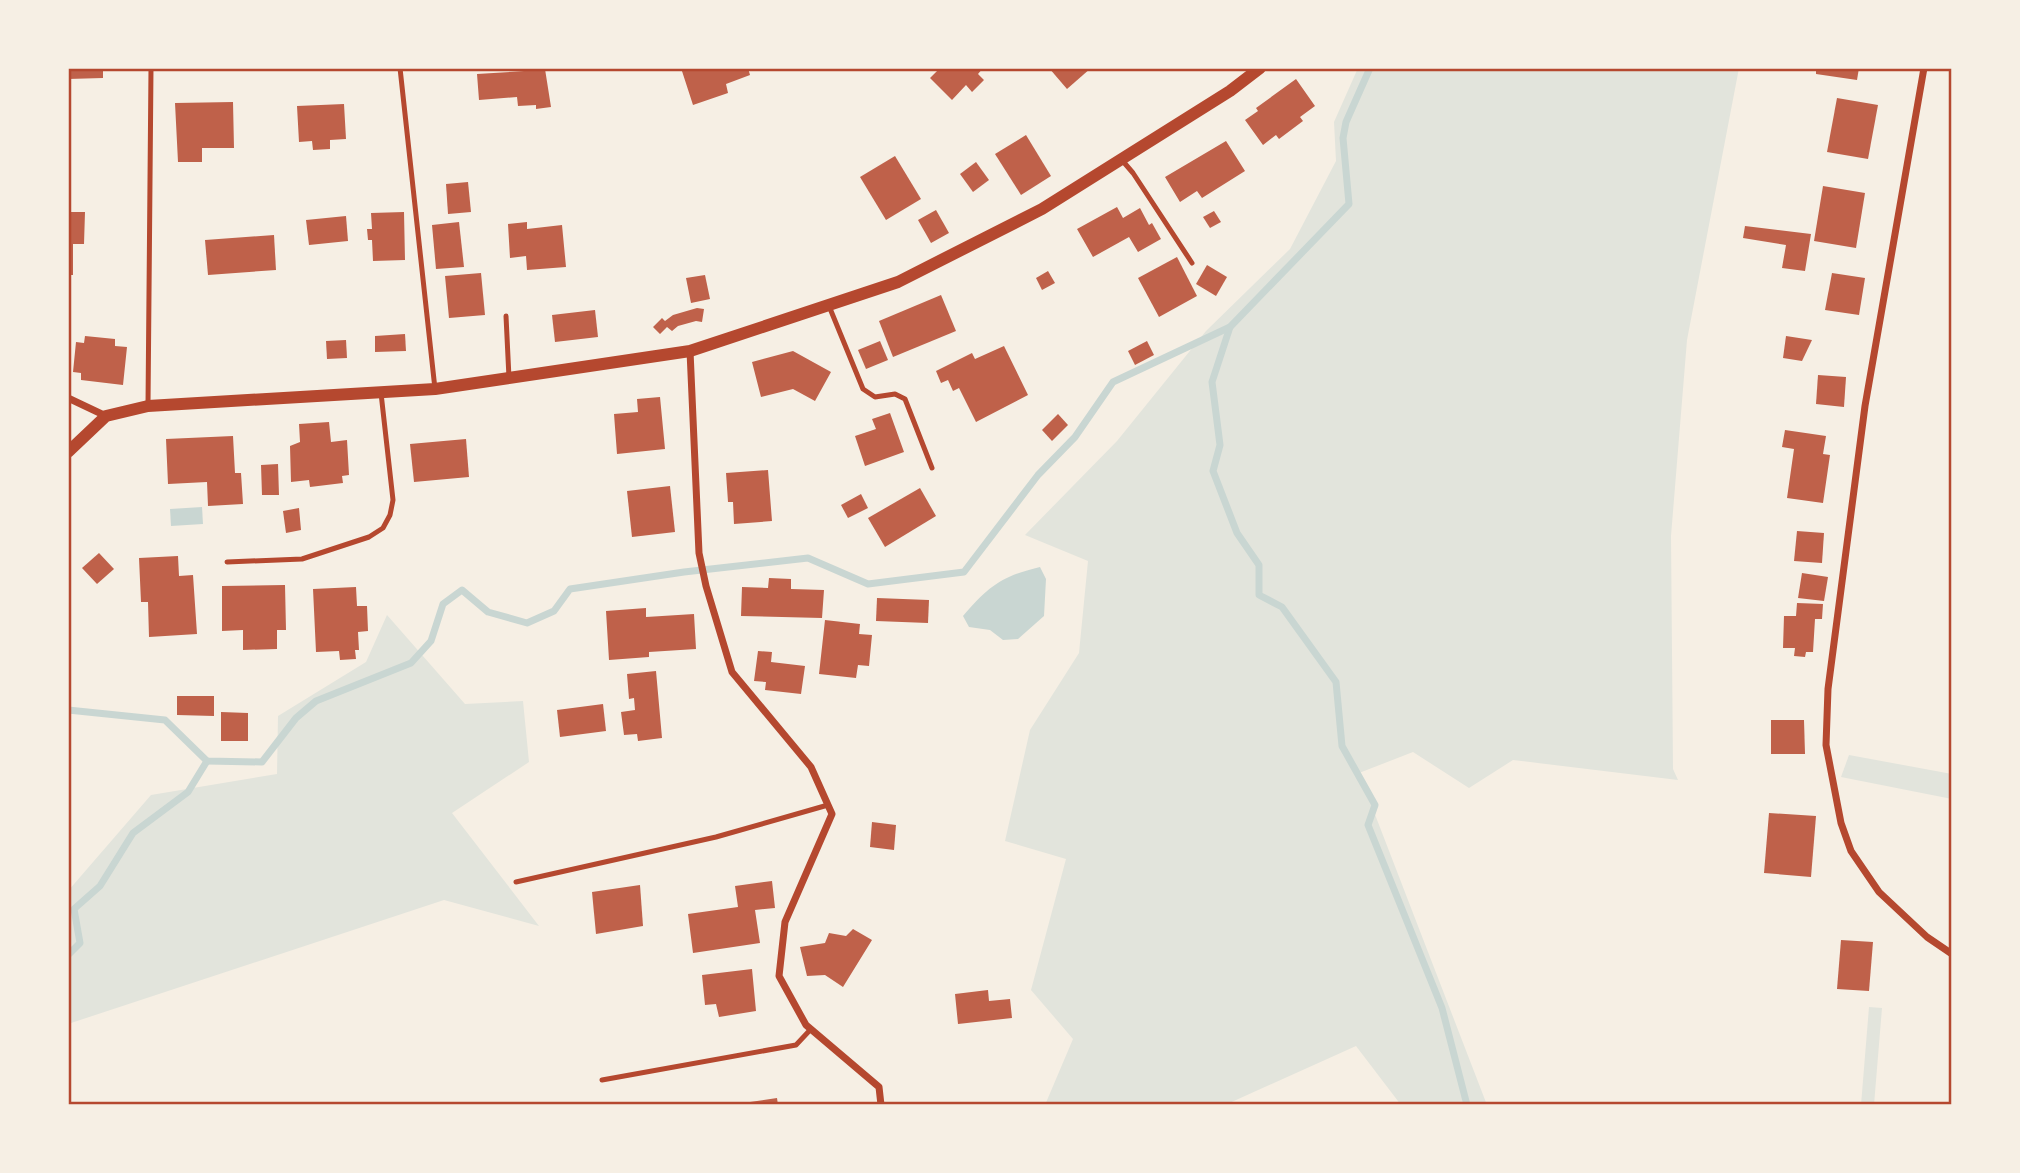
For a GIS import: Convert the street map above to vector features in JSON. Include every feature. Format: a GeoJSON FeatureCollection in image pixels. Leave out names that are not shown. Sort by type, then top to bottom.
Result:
{"type":"FeatureCollection","features":[{"type":"Feature","properties":{"kind":"street"},"geometry":{"type":"LineString","coordinates":[[68,452],[106,416],[148,406],[435,389],[690,351],[898,282],[1042,209],[1230,91],[1260,68]]}},
{"type":"Feature","properties":{"kind":"street"},"geometry":{"type":"LineString","coordinates":[[1924,68],[1865,406],[1828,689],[1826,745],[1840,823],[1858,862],[1895,907],[1927,937],[1952,954]]}},
{"type":"Feature","properties":{"kind":"street"},"geometry":{"type":"LineString","coordinates":[[690,351],[699,553],[732,672],[811,767],[832,814],[785,922],[779,976],[806,1025],[879,1087],[881,1105]]}},
{"type":"Feature","properties":{"kind":"street"},"geometry":{"type":"LineString","coordinates":[[68,398],[106,416]]}},
{"type":"Feature","properties":{"kind":"lane"},"geometry":{"type":"LineString","coordinates":[[148,406],[151,68]]}},
{"type":"Feature","properties":{"kind":"lane"},"geometry":{"type":"LineString","coordinates":[[400,68],[435,389]]}},
{"type":"Feature","properties":{"kind":"lane"},"geometry":{"type":"LineString","coordinates":[[1121,159],[1192,263]]}},
{"type":"Feature","properties":{"kind":"lane"},"geometry":{"type":"LineString","coordinates":[[829,306],[863,388],[875,397],[895,394],[905,399],[932,468]]}},
{"type":"Feature","properties":{"kind":"lane"},"geometry":{"type":"LineString","coordinates":[[506,316],[509,378]]}},
{"type":"Feature","properties":{"kind":"lane"},"geometry":{"type":"LineString","coordinates":[[227,562],[302,559],[369,537],[383,527],[393,500],[381,393]]}},
{"type":"Feature","properties":{"kind":"lane"},"geometry":{"type":"LineString","coordinates":[[516,882],[716,837],[828,805]]}},
{"type":"Feature","properties":{"kind":"lane"},"geometry":{"type":"LineString","coordinates":[[602,1080],[796,1045],[811,1029]]}},
{"type":"Feature","properties":{"kind":"shaded area"},"geometry":{"type":"Polygon","coordinates":[[[1358,68],[1739,68],[1687,340],[1671,536],[1673,769],[1678,780],[1513,760],[1469,788],[1413,752],[1359,773],[1487,1105],[1401,1105],[1356,1046],[1225,1105],[1045,1105],[1073,1039],[1031,990],[1066,859],[1005,841],[1030,730],[1079,653],[1088,561],[1025,535],[1117,441],[1206,331],[1290,249],[1336,161],[1334,122],[1358,68]]]}},
{"type":"Feature","properties":{"kind":"shaded area"},"geometry":{"type":"Polygon","coordinates":[[[202,507],[203,524],[171,526],[170,509],[202,507]]]}},
{"type":"Feature","properties":{"kind":"shaded area"},"geometry":{"type":"Polygon","coordinates":[[[1040,567],[1046,579],[1044,616],[1018,639],[1003,640],[990,630],[969,627],[963,616],[989,590],[1016,574],[1040,567]]]}},
{"type":"Feature","properties":{"kind":"shaded area"},"geometry":{"type":"Polygon","coordinates":[[[387,615],[465,704],[523,701],[529,762],[452,813],[539,926],[444,900],[68,1024],[68,891],[151,795],[277,774],[278,716],[366,662],[387,615]]]}},
{"type":"Feature","properties":{"kind":"shaded area"},"geometry":{"type":"Polygon","coordinates":[[[1849,755],[1952,774],[1952,799],[1841,777],[1849,755]]]}},
{"type":"Feature","properties":{"kind":"shaded area"},"geometry":{"type":"Polygon","coordinates":[[[1869,1007],[1882,1008],[1874,1105],[1861,1105],[1869,1007]]]}},
{"type":"Feature","properties":{"kind":"building"},"geometry":{"type":"Polygon","coordinates":[[[68,68],[103,68],[103,78],[68,79],[68,68]]]}},
{"type":"Feature","properties":{"kind":"building"},"geometry":{"type":"Polygon","coordinates":[[[523,68],[545,69],[551,107],[536,109],[536,105],[518,106],[517,97],[479,100],[477,74],[524,71],[523,68]]]}},
{"type":"Feature","properties":{"kind":"building"},"geometry":{"type":"Polygon","coordinates":[[[681,68],[748,68],[750,75],[726,84],[728,93],[693,105],[681,68]]]}},
{"type":"Feature","properties":{"kind":"building"},"geometry":{"type":"Polygon","coordinates":[[[940,68],[983,68],[978,74],[984,80],[972,92],[966,85],[952,100],[930,78],[940,68]]]}},
{"type":"Feature","properties":{"kind":"building"},"geometry":{"type":"Polygon","coordinates":[[[1049,68],[1091,68],[1067,89],[1049,68]]]}},
{"type":"Feature","properties":{"kind":"building"},"geometry":{"type":"Polygon","coordinates":[[[1816,68],[1859,68],[1857,80],[1816,74],[1816,68]]]}},
{"type":"Feature","properties":{"kind":"building"},"geometry":{"type":"Polygon","coordinates":[[[1296,79],[1315,106],[1300,117],[1303,121],[1279,139],[1276,135],[1263,145],[1245,120],[1258,111],[1256,108],[1296,79]]]}},
{"type":"Feature","properties":{"kind":"building"},"geometry":{"type":"Polygon","coordinates":[[[1837,98],[1878,105],[1868,159],[1827,152],[1837,98]]]}},
{"type":"Feature","properties":{"kind":"building"},"geometry":{"type":"Polygon","coordinates":[[[233,102],[234,148],[202,148],[202,162],[178,162],[175,103],[233,102]]]}},
{"type":"Feature","properties":{"kind":"building"},"geometry":{"type":"Polygon","coordinates":[[[344,104],[346,139],[330,140],[330,149],[313,150],[312,141],[299,142],[297,106],[344,104]]]}},
{"type":"Feature","properties":{"kind":"building"},"geometry":{"type":"Polygon","coordinates":[[[1026,135],[1051,176],[1021,195],[995,154],[1026,135]]]}},
{"type":"Feature","properties":{"kind":"building"},"geometry":{"type":"Polygon","coordinates":[[[1226,141],[1245,171],[1202,198],[1197,191],[1180,202],[1165,177],[1226,141]]]}},
{"type":"Feature","properties":{"kind":"building"},"geometry":{"type":"Polygon","coordinates":[[[895,156],[921,199],[886,220],[860,177],[895,156]]]}},
{"type":"Feature","properties":{"kind":"building"},"geometry":{"type":"Polygon","coordinates":[[[976,162],[989,180],[973,192],[960,174],[976,162]]]}},
{"type":"Feature","properties":{"kind":"building"},"geometry":{"type":"Polygon","coordinates":[[[468,182],[471,212],[448,214],[446,184],[468,182]]]}},
{"type":"Feature","properties":{"kind":"building"},"geometry":{"type":"Polygon","coordinates":[[[1823,186],[1865,193],[1856,248],[1814,241],[1823,186]]]}},
{"type":"Feature","properties":{"kind":"building"},"geometry":{"type":"Polygon","coordinates":[[[1117,207],[1123,218],[1140,208],[1161,239],[1138,252],[1129,237],[1093,257],[1077,229],[1117,207]]]}},
{"type":"Feature","properties":{"kind":"building"},"geometry":{"type":"Polygon","coordinates":[[[936,210],[949,233],[931,243],[918,220],[936,210]]]}},
{"type":"Feature","properties":{"kind":"building"},"geometry":{"type":"Polygon","coordinates":[[[1214,211],[1221,222],[1210,228],[1203,217],[1214,211]]]}},
{"type":"Feature","properties":{"kind":"building"},"geometry":{"type":"Polygon","coordinates":[[[68,212],[85,212],[84,244],[73,244],[73,275],[68,275],[68,212]]]}},
{"type":"Feature","properties":{"kind":"building"},"geometry":{"type":"Polygon","coordinates":[[[404,212],[405,260],[373,261],[372,240],[368,240],[367,229],[372,229],[371,213],[404,212]]]}},
{"type":"Feature","properties":{"kind":"building"},"geometry":{"type":"Polygon","coordinates":[[[346,216],[348,241],[309,245],[306,220],[346,216]]]}},
{"type":"Feature","properties":{"kind":"building"},"geometry":{"type":"Polygon","coordinates":[[[459,222],[464,267],[436,269],[432,225],[459,222]]]}},
{"type":"Feature","properties":{"kind":"building"},"geometry":{"type":"Polygon","coordinates":[[[527,222],[527,229],[562,225],[566,267],[527,270],[526,256],[510,258],[508,224],[527,222]]]}},
{"type":"Feature","properties":{"kind":"building"},"geometry":{"type":"Polygon","coordinates":[[[1745,226],[1811,234],[1805,271],[1782,268],[1786,245],[1743,238],[1745,226]]]}},
{"type":"Feature","properties":{"kind":"building"},"geometry":{"type":"Polygon","coordinates":[[[274,235],[276,270],[208,275],[205,240],[274,235]]]}},
{"type":"Feature","properties":{"kind":"building"},"geometry":{"type":"Polygon","coordinates":[[[1177,257],[1197,296],[1159,317],[1138,278],[1177,257]]]}},
{"type":"Feature","properties":{"kind":"building"},"geometry":{"type":"Polygon","coordinates":[[[1207,265],[1227,277],[1216,296],[1196,284],[1207,265]]]}},
{"type":"Feature","properties":{"kind":"building"},"geometry":{"type":"Polygon","coordinates":[[[1048,271],[1055,283],[1042,290],[1036,278],[1048,271]]]}},
{"type":"Feature","properties":{"kind":"building"},"geometry":{"type":"Polygon","coordinates":[[[481,273],[485,315],[449,318],[445,276],[481,273]]]}},
{"type":"Feature","properties":{"kind":"building"},"geometry":{"type":"Polygon","coordinates":[[[1832,273],[1865,278],[1859,315],[1825,310],[1832,273]]]}},
{"type":"Feature","properties":{"kind":"building"},"geometry":{"type":"Polygon","coordinates":[[[705,275],[710,299],[691,303],[686,278],[705,275]]]}},
{"type":"Feature","properties":{"kind":"building"},"geometry":{"type":"Polygon","coordinates":[[[941,295],[956,331],[893,357],[879,321],[941,295]]]}},
{"type":"Feature","properties":{"kind":"building"},"geometry":{"type":"Polygon","coordinates":[[[697,308],[704,309],[702,322],[678,326],[672,331],[667,327],[660,334],[653,327],[662,318],[665,321],[673,315],[697,308]]]}},
{"type":"Feature","properties":{"kind":"building"},"geometry":{"type":"Polygon","coordinates":[[[595,310],[598,337],[555,342],[552,315],[595,310]]]}},
{"type":"Feature","properties":{"kind":"building"},"geometry":{"type":"Polygon","coordinates":[[[405,334],[406,351],[375,352],[375,336],[405,334]]]}},
{"type":"Feature","properties":{"kind":"building"},"geometry":{"type":"Polygon","coordinates":[[[85,336],[115,339],[115,346],[127,347],[123,385],[81,380],[81,373],[73,372],[76,342],[84,343],[85,336]]]}},
{"type":"Feature","properties":{"kind":"building"},"geometry":{"type":"Polygon","coordinates":[[[1786,336],[1812,340],[1802,361],[1783,358],[1786,336]]]}},
{"type":"Feature","properties":{"kind":"building"},"geometry":{"type":"Polygon","coordinates":[[[346,340],[347,358],[327,359],[326,341],[346,340]]]}},
{"type":"Feature","properties":{"kind":"building"},"geometry":{"type":"Polygon","coordinates":[[[880,341],[888,360],[866,369],[858,350],[880,341]]]}},
{"type":"Feature","properties":{"kind":"building"},"geometry":{"type":"Polygon","coordinates":[[[1147,341],[1154,355],[1135,365],[1128,351],[1147,341]]]}},
{"type":"Feature","properties":{"kind":"building"},"geometry":{"type":"Polygon","coordinates":[[[1004,346],[1028,395],[976,422],[959,388],[953,391],[948,380],[941,383],[936,371],[972,353],[975,359],[1004,346]]]}},
{"type":"Feature","properties":{"kind":"building"},"geometry":{"type":"Polygon","coordinates":[[[793,351],[831,372],[815,401],[793,389],[761,397],[752,362],[793,351]]]}},
{"type":"Feature","properties":{"kind":"building"},"geometry":{"type":"Polygon","coordinates":[[[1818,375],[1846,377],[1844,407],[1816,404],[1818,375]]]}},
{"type":"Feature","properties":{"kind":"building"},"geometry":{"type":"Polygon","coordinates":[[[660,397],[665,449],[617,454],[614,414],[638,412],[637,399],[660,397]]]}},
{"type":"Feature","properties":{"kind":"building"},"geometry":{"type":"Polygon","coordinates":[[[890,413],[904,452],[865,466],[855,436],[876,429],[872,419],[890,413]]]}},
{"type":"Feature","properties":{"kind":"building"},"geometry":{"type":"Polygon","coordinates":[[[1058,414],[1068,425],[1052,441],[1042,430],[1058,414]]]}},
{"type":"Feature","properties":{"kind":"building"},"geometry":{"type":"Polygon","coordinates":[[[329,422],[331,442],[347,440],[349,475],[342,476],[343,483],[310,487],[309,480],[291,482],[290,446],[300,442],[299,424],[329,422]]]}},
{"type":"Feature","properties":{"kind":"building"},"geometry":{"type":"Polygon","coordinates":[[[1785,430],[1826,436],[1823,454],[1830,455],[1823,503],[1787,498],[1794,449],[1782,447],[1785,430]]]}},
{"type":"Feature","properties":{"kind":"building"},"geometry":{"type":"Polygon","coordinates":[[[233,436],[235,473],[241,473],[243,504],[208,506],[207,482],[168,484],[166,439],[233,436]]]}},
{"type":"Feature","properties":{"kind":"building"},"geometry":{"type":"Polygon","coordinates":[[[466,439],[469,477],[414,482],[410,444],[466,439]]]}},
{"type":"Feature","properties":{"kind":"building"},"geometry":{"type":"Polygon","coordinates":[[[278,464],[279,495],[262,495],[261,465],[278,464]]]}},
{"type":"Feature","properties":{"kind":"building"},"geometry":{"type":"Polygon","coordinates":[[[768,470],[772,521],[734,524],[733,502],[728,502],[726,473],[768,470]]]}},
{"type":"Feature","properties":{"kind":"building"},"geometry":{"type":"Polygon","coordinates":[[[670,486],[675,532],[632,537],[627,491],[670,486]]]}},
{"type":"Feature","properties":{"kind":"building"},"geometry":{"type":"Polygon","coordinates":[[[920,488],[936,516],[885,547],[868,518],[920,488]]]}},
{"type":"Feature","properties":{"kind":"building"},"geometry":{"type":"Polygon","coordinates":[[[861,494],[868,508],[848,518],[841,505],[861,494]]]}},
{"type":"Feature","properties":{"kind":"building"},"geometry":{"type":"Polygon","coordinates":[[[299,508],[301,530],[286,533],[283,511],[299,508]]]}},
{"type":"Feature","properties":{"kind":"building"},"geometry":{"type":"Polygon","coordinates":[[[1797,531],[1824,533],[1822,563],[1794,561],[1797,531]]]}},
{"type":"Feature","properties":{"kind":"building"},"geometry":{"type":"Polygon","coordinates":[[[99,553],[114,569],[97,584],[82,568],[99,553]]]}},
{"type":"Feature","properties":{"kind":"building"},"geometry":{"type":"Polygon","coordinates":[[[178,556],[179,576],[193,575],[197,634],[149,637],[148,602],[141,602],[139,558],[178,556]]]}},
{"type":"Feature","properties":{"kind":"building"},"geometry":{"type":"Polygon","coordinates":[[[1802,573],[1828,577],[1824,601],[1798,598],[1802,573]]]}},
{"type":"Feature","properties":{"kind":"building"},"geometry":{"type":"Polygon","coordinates":[[[769,578],[791,579],[791,589],[824,590],[822,618],[741,616],[742,587],[768,588],[769,578]]]}},
{"type":"Feature","properties":{"kind":"building"},"geometry":{"type":"Polygon","coordinates":[[[285,585],[286,630],[277,630],[277,649],[243,650],[243,630],[222,631],[222,586],[285,585]]]}},
{"type":"Feature","properties":{"kind":"building"},"geometry":{"type":"Polygon","coordinates":[[[356,587],[357,606],[367,606],[368,631],[358,632],[359,650],[355,650],[356,659],[340,660],[339,651],[316,652],[313,589],[356,587]]]}},
{"type":"Feature","properties":{"kind":"building"},"geometry":{"type":"Polygon","coordinates":[[[877,598],[929,600],[928,623],[876,621],[877,598]]]}},
{"type":"Feature","properties":{"kind":"building"},"geometry":{"type":"Polygon","coordinates":[[[1797,603],[1823,604],[1822,619],[1815,619],[1813,652],[1806,652],[1805,657],[1794,656],[1795,648],[1783,648],[1784,616],[1796,616],[1797,603]]]}},
{"type":"Feature","properties":{"kind":"building"},"geometry":{"type":"Polygon","coordinates":[[[646,608],[646,617],[694,614],[696,649],[649,652],[649,657],[609,660],[606,611],[646,608]]]}},
{"type":"Feature","properties":{"kind":"building"},"geometry":{"type":"Polygon","coordinates":[[[825,620],[860,624],[859,634],[872,635],[869,666],[858,665],[856,678],[819,674],[825,620]]]}},
{"type":"Feature","properties":{"kind":"building"},"geometry":{"type":"Polygon","coordinates":[[[758,651],[772,652],[771,662],[805,666],[801,694],[765,690],[766,682],[754,681],[758,651]]]}},
{"type":"Feature","properties":{"kind":"building"},"geometry":{"type":"Polygon","coordinates":[[[656,671],[662,738],[638,741],[637,734],[624,735],[621,712],[635,710],[634,698],[629,699],[627,674],[656,671]]]}},
{"type":"Feature","properties":{"kind":"building"},"geometry":{"type":"Polygon","coordinates":[[[177,696],[214,696],[214,716],[177,715],[177,696]]]}},
{"type":"Feature","properties":{"kind":"building"},"geometry":{"type":"Polygon","coordinates":[[[603,704],[606,731],[560,737],[557,710],[603,704]]]}},
{"type":"Feature","properties":{"kind":"building"},"geometry":{"type":"Polygon","coordinates":[[[221,712],[248,713],[248,741],[221,741],[221,712]]]}},
{"type":"Feature","properties":{"kind":"building"},"geometry":{"type":"Polygon","coordinates":[[[1771,720],[1804,720],[1805,754],[1771,754],[1771,720]]]}},
{"type":"Feature","properties":{"kind":"building"},"geometry":{"type":"Polygon","coordinates":[[[1769,813],[1816,816],[1811,877],[1764,873],[1769,813]]]}},
{"type":"Feature","properties":{"kind":"building"},"geometry":{"type":"Polygon","coordinates":[[[872,822],[896,825],[894,850],[870,847],[872,822]]]}},
{"type":"Feature","properties":{"kind":"building"},"geometry":{"type":"Polygon","coordinates":[[[772,881],[775,908],[755,910],[760,943],[693,953],[688,914],[738,907],[735,886],[772,881]]]}},
{"type":"Feature","properties":{"kind":"building"},"geometry":{"type":"Polygon","coordinates":[[[640,885],[643,926],[596,934],[592,892],[640,885]]]}},
{"type":"Feature","properties":{"kind":"building"},"geometry":{"type":"Polygon","coordinates":[[[853,929],[872,940],[843,987],[825,975],[807,976],[800,947],[825,943],[829,933],[846,936],[853,929]]]}},
{"type":"Feature","properties":{"kind":"building"},"geometry":{"type":"Polygon","coordinates":[[[1841,940],[1873,942],[1869,991],[1837,989],[1841,940]]]}},
{"type":"Feature","properties":{"kind":"building"},"geometry":{"type":"Polygon","coordinates":[[[752,969],[756,1011],[719,1017],[716,1004],[705,1005],[702,975],[752,969]]]}},
{"type":"Feature","properties":{"kind":"building"},"geometry":{"type":"Polygon","coordinates":[[[988,990],[989,1001],[1010,999],[1012,1018],[958,1024],[955,994],[988,990]]]}},
{"type":"Feature","properties":{"kind":"building"},"geometry":{"type":"Polygon","coordinates":[[[777,1098],[778,1105],[750,1105],[750,1102],[777,1098]]]}},
{"type":"Feature","properties":{"kind":"waterway"},"geometry":{"type":"LineString","coordinates":[[68,710],[165,720],[207,761],[262,762],[296,718],[316,701],[411,663],[431,641],[443,604],[462,590],[488,612],[527,623],[554,611],[570,589],[684,572],[808,558],[868,584],[964,572],[1038,475],[1075,437],[1113,382],[1230,327],[1349,204],[1343,138],[1346,122],[1370,68]]}},
{"type":"Feature","properties":{"kind":"waterway"},"geometry":{"type":"LineString","coordinates":[[1230,327],[1212,382],[1220,445],[1213,471],[1237,533],[1259,565],[1259,595],[1282,607],[1336,682],[1342,746],[1375,805],[1368,825],[1442,1008],[1467,1105]]}},
{"type":"Feature","properties":{"kind":"waterway"},"geometry":{"type":"LineString","coordinates":[[68,955],[80,943],[74,909],[100,886],[133,833],[188,792],[207,761]]}}]}
